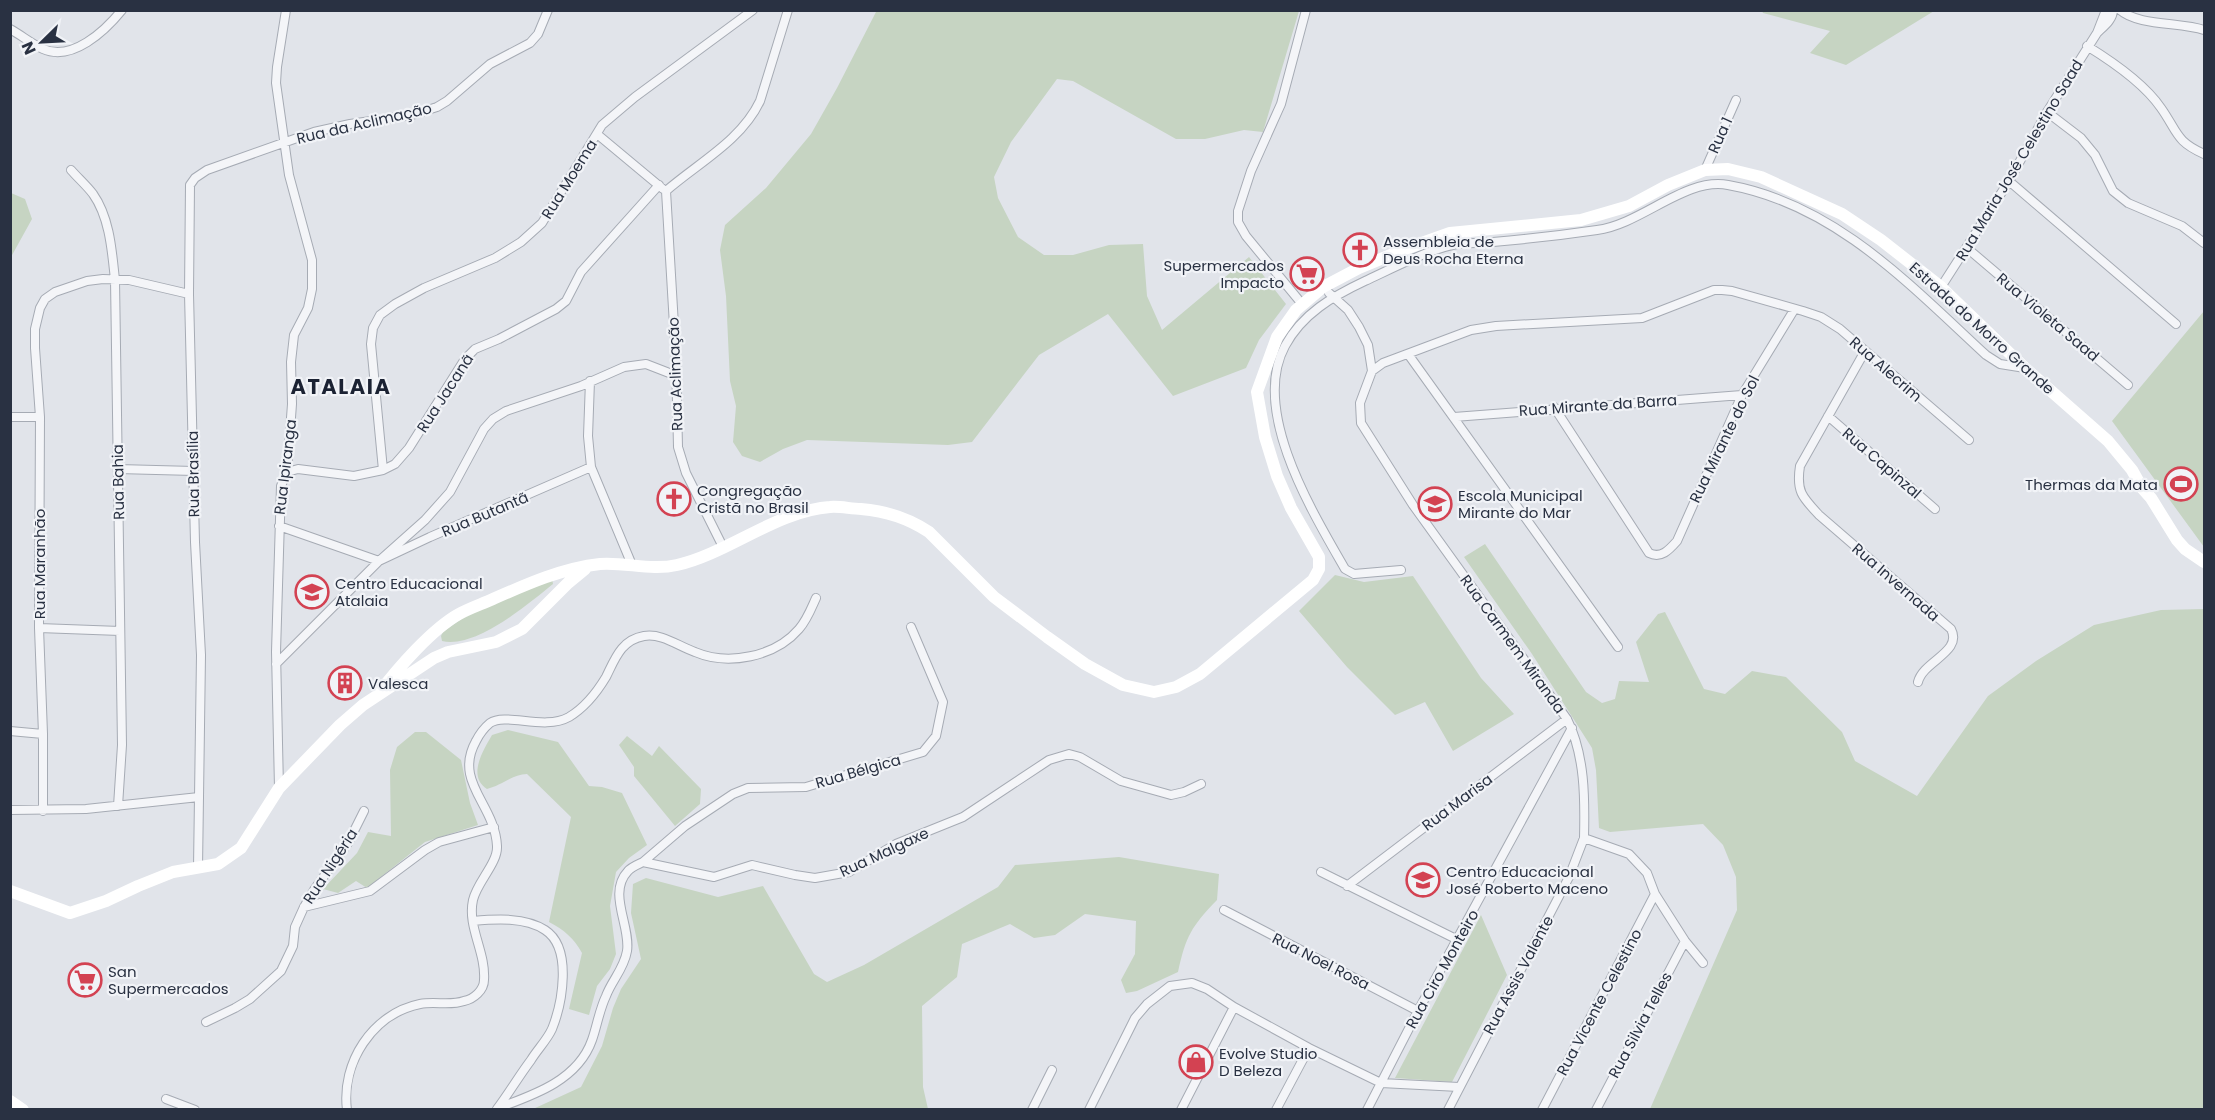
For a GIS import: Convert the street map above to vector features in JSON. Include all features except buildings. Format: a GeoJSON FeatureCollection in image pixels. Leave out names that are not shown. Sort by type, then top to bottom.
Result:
{"type":"FeatureCollection","features":[{"type":"Feature","properties":{"kind":"street"},"geometry":{"type":"LineString","coordinates":[[10,29],[44,50],[60,52],[81,46],[106,30],[122,10]]}},
{"type":"Feature","properties":{"kind":"street","name":"Rua Ipiranga"},"geometry":{"type":"LineString","coordinates":[[279,789],[276,664],[280,486],[287,472],[294,335],[308,308],[312,289],[312,260],[289,176],[276,83],[286,10]]}},
{"type":"Feature","properties":{"kind":"street","name":"Rua da Aclimação"},"geometry":{"type":"LineString","coordinates":[[284,141],[340,126],[412,115],[436,107],[447,101],[490,64],[530,43],[538,34],[548,10]]}},
{"type":"Feature","properties":{"kind":"street","name":"Rua Moema"},"geometry":{"type":"LineString","coordinates":[[383,470],[371,344],[373,328],[380,315],[394,304],[424,288],[495,258],[521,242],[542,223],[602,125],[635,97],[753,10]]}},
{"type":"Feature","properties":{"kind":"street"},"geometry":{"type":"LineString","coordinates":[[597,134],[662,188],[721,148],[754,114],[760,102],[788,10]]}},
{"type":"Feature","properties":{"kind":"street"},"geometry":{"type":"LineString","coordinates":[[1302,304],[1246,236],[1238,222],[1238,211],[1251,171],[1281,104],[1306,10]]}},
{"type":"Feature","properties":{"kind":"street"},"geometry":{"type":"LineString","coordinates":[[2097,33],[2106,10]]}},
{"type":"Feature","properties":{"kind":"street"},"geometry":{"type":"LineString","coordinates":[[2097,33],[2108,22],[2113,10]]}},
{"type":"Feature","properties":{"kind":"street"},"geometry":{"type":"LineString","coordinates":[[2120,10],[2125,15],[2188,24],[2205,30]]}},
{"type":"Feature","properties":{"kind":"street","name":"Rua Maria José Celestino Saad"},"geometry":{"type":"LineString","coordinates":[[1941,287],[2009,181],[2047,112],[2097,33]]}},
{"type":"Feature","properties":{"kind":"street"},"geometry":{"type":"LineString","coordinates":[[2087,46],[2104,56],[2145,89],[2162,108],[2179,139],[2205,154]]}},
{"type":"Feature","properties":{"kind":"street","name":"Rua 1"},"geometry":{"type":"LineString","coordinates":[[1705,170],[1736,100]]}},
{"type":"Feature","properties":{"kind":"street"},"geometry":{"type":"LineString","coordinates":[[2047,112],[2081,138],[2095,155],[2113,191],[2128,203],[2182,226],[2205,243]]}},
{"type":"Feature","properties":{"kind":"street","name":"Rua Brasília"},"geometry":{"type":"LineString","coordinates":[[198,868],[201,656],[195,542],[189,294],[190,185],[195,178],[207,170],[284,141]]}},
{"type":"Feature","properties":{"kind":"street","name":"Estrada do Morro Grande"},"geometry":{"type":"LineString","coordinates":[[379,693],[436,632],[459,614],[537,579],[588,567],[623,563],[661,568],[678,565],[709,555],[808,511],[831,507],[879,511],[918,525],[929,532],[994,597],[1085,664],[1123,685],[1154,692],[1176,687],[1200,674],[1231,650],[1313,580],[1319,569],[1318,557],[1290,508],[1276,476],[1265,437],[1257,392],[1277,337],[1302,304],[1323,287],[1359,268],[1449,233],[1581,220],[1629,206],[1668,185],[1705,170],[1728,169],[1761,177],[1842,214],[1881,240],[1941,287],[2026,369],[2108,441],[2132,470],[2177,540],[2185,549],[2205,562]]}},
{"type":"Feature","properties":{"kind":"street","name":"Rua Bahia"},"geometry":{"type":"LineString","coordinates":[[71,170],[94,195],[105,220],[115,280],[122,746],[118,806]]}},
{"type":"Feature","properties":{"kind":"street"},"geometry":{"type":"LineString","coordinates":[[2009,181],[2176,324]]}},
{"type":"Feature","properties":{"kind":"street"},"geometry":{"type":"LineString","coordinates":[[1401,570],[1354,574],[1345,569],[1305,498],[1280,432],[1275,397],[1276,369],[1285,346],[1302,321],[1333,296],[1390,269],[1456,244],[1491,243],[1601,230],[1635,219],[1691,189],[1714,183],[1722,184],[1766,194],[1815,214],[1882,260],[1986,355],[2000,364],[2026,369]]}},
{"type":"Feature","properties":{"kind":"street","name":"Rua Aclimação"},"geometry":{"type":"LineString","coordinates":[[662,188],[677,376],[678,447],[686,472],[723,547]]}},
{"type":"Feature","properties":{"kind":"street","name":"Rua Jacanã"},"geometry":{"type":"LineString","coordinates":[[287,472],[298,469],[354,476],[383,470],[395,464],[409,448],[465,358],[475,349],[556,309],[566,301],[581,272],[662,188]]}},
{"type":"Feature","properties":{"kind":"street","name":"Rua Violeta Saad"},"geometry":{"type":"LineString","coordinates":[[1967,248],[2128,385]]}},
{"type":"Feature","properties":{"kind":"street"},"geometry":{"type":"LineString","coordinates":[[115,280],[129,280],[189,294]]}},
{"type":"Feature","properties":{"kind":"street","name":"Rua Maranhão"},"geometry":{"type":"LineString","coordinates":[[43,810],[39,628],[40,417],[35,348],[38,317],[45,299],[55,292],[87,281],[115,280]]}},
{"type":"Feature","properties":{"kind":"street"},"geometry":{"type":"LineString","coordinates":[[1323,287],[1348,310],[1359,327],[1368,345],[1372,371],[1383,363],[1471,330],[1496,326],[1642,318],[1714,290],[1732,291],[1794,309]]}},
{"type":"Feature","properties":{"kind":"street","name":"Rua Alecrim"},"geometry":{"type":"LineString","coordinates":[[1794,309],[1821,317],[1840,329],[1970,440]]}},
{"type":"Feature","properties":{"kind":"street","name":"Rua Mirante do Sol"},"geometry":{"type":"LineString","coordinates":[[1554,407],[1649,553],[1655,556],[1662,555],[1677,541],[1742,395],[1794,309]]}},
{"type":"Feature","properties":{"kind":"street"},"geometry":{"type":"LineString","coordinates":[[1828,416],[1865,351]]}},
{"type":"Feature","properties":{"kind":"street"},"geometry":{"type":"LineString","coordinates":[[1408,354],[1618,647]]}},
{"type":"Feature","properties":{"kind":"street"},"geometry":{"type":"LineString","coordinates":[[276,664],[450,492],[484,429],[493,419],[506,411],[624,367],[646,364],[677,376]]}},
{"type":"Feature","properties":{"kind":"street","name":"Rua Carmem Miranda"},"geometry":{"type":"LineString","coordinates":[[1372,371],[1360,403],[1361,423],[1413,505],[1572,728],[1579,752],[1585,801],[1584,838]]}},
{"type":"Feature","properties":{"kind":"street"},"geometry":{"type":"LineString","coordinates":[[590,381],[588,436],[591,467],[632,565]]}},
{"type":"Feature","properties":{"kind":"street","name":"Rua Mirante da Barra"},"geometry":{"type":"LineString","coordinates":[[1454,417],[1554,407],[1742,395]]}},
{"type":"Feature","properties":{"kind":"street","name":"Rua Invernada"},"geometry":{"type":"LineString","coordinates":[[1828,416],[1800,466],[1798,484],[1804,499],[1819,515],[1951,629],[1954,638],[1953,645],[1924,670],[1918,682]]}},
{"type":"Feature","properties":{"kind":"street","name":"Rua Capinzal"},"geometry":{"type":"LineString","coordinates":[[1828,416],[1935,509]]}},
{"type":"Feature","properties":{"kind":"street"},"geometry":{"type":"LineString","coordinates":[[10,417],[40,417]]}},
{"type":"Feature","properties":{"kind":"street"},"geometry":{"type":"LineString","coordinates":[[1265,437],[1280,432]]}},
{"type":"Feature","properties":{"kind":"street","name":"Rua Butantã"},"geometry":{"type":"LineString","coordinates":[[379,561],[591,467]]}},
{"type":"Feature","properties":{"kind":"street"},"geometry":{"type":"LineString","coordinates":[[118,469],[194,471]]}},
{"type":"Feature","properties":{"kind":"street"},"geometry":{"type":"LineString","coordinates":[[279,526],[379,561]]}},
{"type":"Feature","properties":{"kind":"street","name":"Estrada do Morro Grande"},"geometry":{"type":"LineString","coordinates":[[10,891],[70,913],[106,901],[173,872],[218,864],[241,848],[279,789],[340,725],[379,693],[434,658],[448,652],[496,642],[522,629],[568,583],[588,567]]}},
{"type":"Feature","properties":{"kind":"street"},"geometry":{"type":"LineString","coordinates":[[347,1110],[347,1078],[352,1062],[363,1042],[378,1025],[395,1014],[417,1005],[467,1001],[481,990],[484,983],[485,967],[473,921],[473,901],[497,851],[494,827],[469,778],[468,766],[471,750],[480,734],[490,723],[499,720],[553,722],[568,717],[586,704],[605,679],[623,646],[643,636],[662,637],[696,653],[713,658],[738,659],[762,653],[797,632],[807,620],[816,598]]}},
{"type":"Feature","properties":{"kind":"street","name":"Rua Bélgica"},"geometry":{"type":"LineString","coordinates":[[644,862],[685,826],[733,794],[748,788],[806,787],[923,752],[936,736],[943,702],[911,627]]}},
{"type":"Feature","properties":{"kind":"street"},"geometry":{"type":"LineString","coordinates":[[39,628],[120,631]]}},
{"type":"Feature","properties":{"kind":"street"},"geometry":{"type":"LineString","coordinates":[[436,632],[435,642],[441,649],[448,652]]}},
{"type":"Feature","properties":{"kind":"street","name":"Rua Marisa"},"geometry":{"type":"LineString","coordinates":[[1347,886],[1567,719]]}},
{"type":"Feature","properties":{"kind":"street","name":"Rua Ciro Monteiro"},"geometry":{"type":"LineString","coordinates":[[1367,1110],[1418,1011],[1572,728]]}},
{"type":"Feature","properties":{"kind":"street"},"geometry":{"type":"LineString","coordinates":[[10,731],[43,734]]}},
{"type":"Feature","properties":{"kind":"street","name":"Rua Malgaxe"},"geometry":{"type":"LineString","coordinates":[[644,862],[714,877],[752,865],[795,876],[815,878],[849,872],[896,844],[963,817],[1049,760],[1069,754],[1080,757],[1121,781],[1171,795],[1201,784]]}},
{"type":"Feature","properties":{"kind":"street"},"geometry":{"type":"LineString","coordinates":[[10,810],[118,806],[198,797]]}},
{"type":"Feature","properties":{"kind":"street","name":"Rua Nigéria"},"geometry":{"type":"LineString","coordinates":[[206,1022],[250,999],[281,971],[293,946],[296,927],[304,907],[348,843],[364,811]]}},
{"type":"Feature","properties":{"kind":"street"},"geometry":{"type":"LineString","coordinates":[[304,907],[370,891],[439,842],[494,827]]}},
{"type":"Feature","properties":{"kind":"street"},"geometry":{"type":"LineString","coordinates":[[1584,838],[1629,854],[1647,873],[1655,894],[1685,941],[1703,963]]}},
{"type":"Feature","properties":{"kind":"street","name":"Rua Assis Valente"},"geometry":{"type":"LineString","coordinates":[[1448,1110],[1569,877],[1584,838]]}},
{"type":"Feature","properties":{"kind":"street"},"geometry":{"type":"LineString","coordinates":[[497,1109],[538,1094],[576,1068],[586,1053],[598,1014],[612,983],[623,967],[628,949],[620,884],[628,870],[644,862]]}},
{"type":"Feature","properties":{"kind":"street"},"geometry":{"type":"LineString","coordinates":[[1321,872],[1458,940]]}},
{"type":"Feature","properties":{"kind":"street","name":"Rua Vicente Celestino"},"geometry":{"type":"LineString","coordinates":[[1542,1110],[1655,894]]}},
{"type":"Feature","properties":{"kind":"street","name":"Rua Noel Rosa"},"geometry":{"type":"LineString","coordinates":[[1224,910],[1418,1011]]}},
{"type":"Feature","properties":{"kind":"street"},"geometry":{"type":"LineString","coordinates":[[473,921],[499,919],[525,923],[546,931],[559,947],[563,969],[560,1000],[551,1031],[497,1109]]}},
{"type":"Feature","properties":{"kind":"street","name":"Rua Silvia Telles"},"geometry":{"type":"LineString","coordinates":[[1596,1110],[1685,941]]}},
{"type":"Feature","properties":{"kind":"street"},"geometry":{"type":"LineString","coordinates":[[1089,1110],[1135,1018],[1147,1004],[1170,986],[1192,983],[1207,989],[1234,1007],[1310,1048],[1382,1083],[1459,1087]]}},
{"type":"Feature","properties":{"kind":"street"},"geometry":{"type":"LineString","coordinates":[[1181,1110],[1234,1007]]}},
{"type":"Feature","properties":{"kind":"street"},"geometry":{"type":"LineString","coordinates":[[1276,1110],[1310,1048]]}},
{"type":"Feature","properties":{"kind":"street"},"geometry":{"type":"LineString","coordinates":[[1032,1110],[1052,1070]]}},
{"type":"Feature","properties":{"kind":"street"},"geometry":{"type":"LineString","coordinates":[[166,1099],[195,1110]]}},
{"type":"Feature","properties":{"kind":"street"},"geometry":{"type":"LineString","coordinates":[[10,1101],[23,1110]]}},
{"type":"Feature","properties":{"kind":"green space"},"geometry":{"type":"Polygon","coordinates":[[[877,10],[1299,11],[1263,132],[1244,130],[1205,139],[1176,139],[1073,81],[1057,79],[1011,142],[994,177],[998,198],[1018,237],[1044,255],[1073,255],[1109,245],[1143,244],[1147,296],[1162,330],[1249,257],[1286,304],[1259,340],[1246,368],[1173,396],[1108,314],[1039,355],[972,442],[948,445],[807,440],[783,449],[760,462],[742,456],[733,442],[736,406],[730,381],[726,296],[720,250],[725,225],[766,188],[811,134],[877,10]]]}},
{"type":"Feature","properties":{"kind":"green space"},"geometry":{"type":"Polygon","coordinates":[[[1762,11],[1934,11],[1846,65],[1810,53],[1830,31],[1762,11]]]}},
{"type":"Feature","properties":{"kind":"green space"},"geometry":{"type":"Polygon","coordinates":[[[11,193],[25,199],[32,219],[11,257],[11,193]]]}},
{"type":"Feature","properties":{"kind":"green space","name":"Thermas da Mata"},"geometry":{"type":"Polygon","coordinates":[[[2204,311],[2204,547],[2112,421],[2204,311]]]}},
{"type":"Feature","properties":{"kind":"green space"},"geometry":{"type":"Polygon","coordinates":[[[1485,544],[1586,692],[1602,703],[1615,699],[1619,681],[1649,682],[1636,642],[1658,614],[1665,612],[1704,689],[1725,694],[1752,671],[1786,677],[1842,732],[1855,761],[1917,796],[1988,696],[2036,661],[2094,625],[2161,610],[2204,609],[2204,1109],[1650,1109],[1737,910],[1736,877],[1723,845],[1703,824],[1610,832],[1599,828],[1596,770],[1592,748],[1532,654],[1464,557],[1485,544]]]}},
{"type":"Feature","properties":{"kind":"green space"},"geometry":{"type":"Polygon","coordinates":[[[1335,575],[1364,582],[1413,576],[1481,678],[1514,714],[1453,751],[1425,702],[1395,715],[1347,667],[1299,611],[1335,575]]]}},
{"type":"Feature","properties":{"kind":"green space"},"geometry":{"type":"Polygon","coordinates":[[[552,578],[553,584],[501,623],[470,638],[456,642],[442,641],[443,632],[467,615],[552,578]]]}},
{"type":"Feature","properties":{"kind":"green space"},"geometry":{"type":"Polygon","coordinates":[[[508,730],[558,742],[589,786],[622,793],[647,845],[629,858],[616,872],[610,906],[616,954],[610,969],[597,986],[589,1015],[569,1009],[582,953],[568,935],[549,922],[571,817],[527,774],[487,789],[478,777],[479,763],[492,735],[508,730]]]}},
{"type":"Feature","properties":{"kind":"green space"},"geometry":{"type":"Polygon","coordinates":[[[415,732],[426,732],[461,760],[470,803],[478,825],[425,842],[367,888],[356,881],[338,893],[323,889],[357,853],[368,832],[391,836],[390,770],[397,747],[415,732]]]}},
{"type":"Feature","properties":{"kind":"green space"},"geometry":{"type":"Polygon","coordinates":[[[627,736],[652,756],[659,746],[701,789],[700,804],[675,826],[634,776],[634,767],[619,745],[627,736]]]}},
{"type":"Feature","properties":{"kind":"green space"},"geometry":{"type":"Polygon","coordinates":[[[1119,857],[1219,874],[1217,900],[1191,933],[1178,972],[1137,991],[1126,993],[1121,980],[1135,954],[1136,921],[1085,914],[1055,935],[1034,938],[1010,924],[962,944],[957,977],[922,1006],[923,1087],[928,1109],[533,1109],[581,1087],[602,1046],[621,989],[641,959],[631,913],[633,884],[646,878],[718,897],[763,886],[814,974],[827,982],[864,965],[998,887],[1015,865],[1119,857]]]}},
{"type":"Feature","properties":{"kind":"green space"},"geometry":{"type":"Polygon","coordinates":[[[1481,915],[1507,975],[1452,1082],[1395,1078],[1481,915]]]}},
{"type":"Feature","properties":{"kind":"place","name":"Assembleia de Deus Rocha Eterna"},"geometry":{"type":"Point","coordinates":[1360,250]}},
{"type":"Feature","properties":{"kind":"place","name":"Supermercados Impacto"},"geometry":{"type":"Point","coordinates":[1307,274]}},
{"type":"Feature","properties":{"kind":"place","name":"Thermas da Mata"},"geometry":{"type":"Point","coordinates":[2181,484]}},
{"type":"Feature","properties":{"kind":"place","name":"Congregação Cristã no Brasil"},"geometry":{"type":"Point","coordinates":[674,499]}},
{"type":"Feature","properties":{"kind":"place","name":"Escola Municipal Mirante do Mar"},"geometry":{"type":"Point","coordinates":[1435,504]}},
{"type":"Feature","properties":{"kind":"place","name":"Centro Educacional Atalaia"},"geometry":{"type":"Point","coordinates":[312,592]}},
{"type":"Feature","properties":{"kind":"place","name":"Valesca"},"geometry":{"type":"Point","coordinates":[345,683]}},
{"type":"Feature","properties":{"kind":"place","name":"Centro Educacional José Roberto Maceno"},"geometry":{"type":"Point","coordinates":[1423,880]}},
{"type":"Feature","properties":{"kind":"place","name":"San Supermercados"},"geometry":{"type":"Point","coordinates":[85,980]}},
{"type":"Feature","properties":{"kind":"place","name":"Evolve Studio D Beleza"},"geometry":{"type":"Point","coordinates":[1196,1062]}},
{"type":"Feature","properties":{"kind":"district","name":"ATALAIA"},"geometry":{"type":"Point","coordinates":[341,386]}}]}
